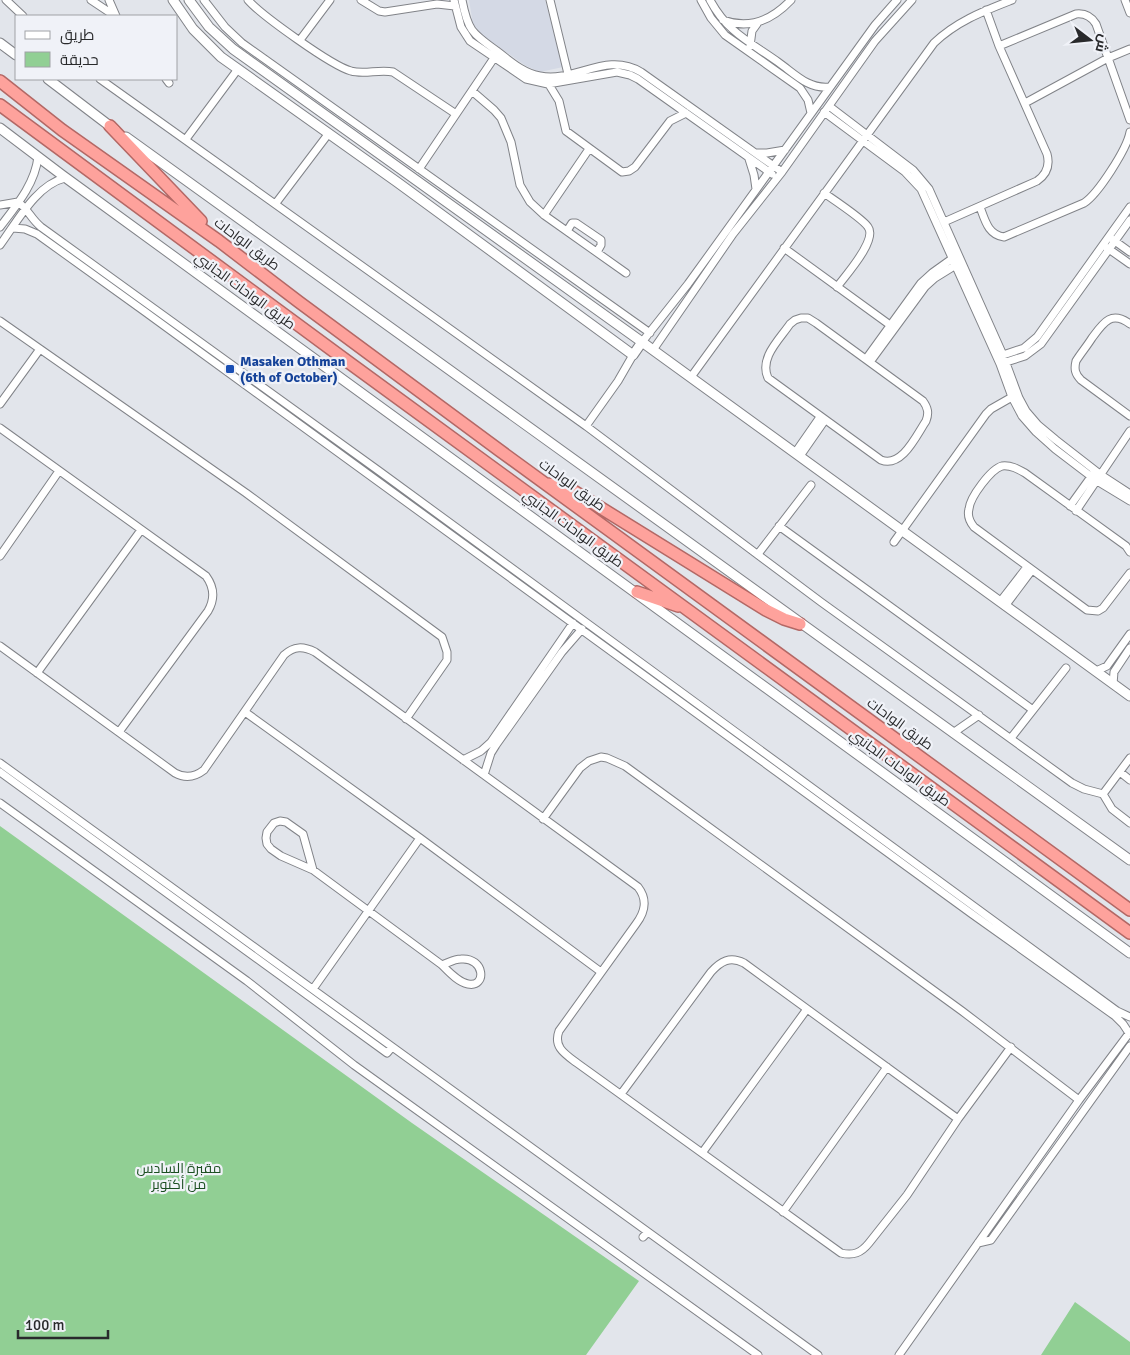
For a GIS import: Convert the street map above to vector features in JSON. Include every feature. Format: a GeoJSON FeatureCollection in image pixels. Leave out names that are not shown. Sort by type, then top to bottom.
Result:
{"type":"FeatureCollection","features":[{"type":"Feature","properties":{"kind":"highway","name":"طريق الواحات"},"geometry":{"type":"LineString","coordinates":[[0,81],[56,126],[219,241],[361,349],[1130,910]]}},
{"type":"Feature","properties":{"kind":"highway"},"geometry":{"type":"LineString","coordinates":[[0,105],[1130,933]]}},
{"type":"Feature","properties":{"kind":"highway"},"geometry":{"type":"LineString","coordinates":[[110,126],[219,241]]}},
{"type":"Feature","properties":{"kind":"highway"},"geometry":{"type":"LineString","coordinates":[[351,364],[352,356],[361,349]]}},
{"type":"Feature","properties":{"kind":"highway"},"geometry":{"type":"LineString","coordinates":[[545,484],[559,485],[572,490],[766,610],[800,624]]}},
{"type":"Feature","properties":{"kind":"highway"},"geometry":{"type":"LineString","coordinates":[[637,592],[690,610]]}},
{"type":"Feature","properties":{"kind":"street"},"geometry":{"type":"LineString","coordinates":[[6,0],[22,15]]}},
{"type":"Feature","properties":{"kind":"street"},"geometry":{"type":"LineString","coordinates":[[91,0],[114,15]]}},
{"type":"Feature","properties":{"kind":"street"},"geometry":{"type":"LineString","coordinates":[[109,0],[116,15]]}},
{"type":"Feature","properties":{"kind":"street"},"geometry":{"type":"LineString","coordinates":[[174,0],[184,18],[221,57],[329,133],[633,355]]}},
{"type":"Feature","properties":{"kind":"street"},"geometry":{"type":"LineString","coordinates":[[189,0],[202,19],[224,43],[691,377],[1130,696]]}},
{"type":"Feature","properties":{"kind":"street"},"geometry":{"type":"LineString","coordinates":[[204,0],[225,27],[242,42],[650,333]]}},
{"type":"Feature","properties":{"kind":"street"},"geometry":{"type":"LineString","coordinates":[[248,0],[268,17],[329,60],[353,72],[385,70],[393,72],[456,114]]}},
{"type":"Feature","properties":{"kind":"street"},"geometry":{"type":"LineString","coordinates":[[300,40],[330,0]]}},
{"type":"Feature","properties":{"kind":"street"},"geometry":{"type":"LineString","coordinates":[[361,0],[379,11],[385,12],[440,2],[454,3],[459,22],[467,37],[526,79],[548,81],[610,72],[624,73],[674,100],[755,153],[779,175]]}},
{"type":"Feature","properties":{"kind":"street"},"geometry":{"type":"LineString","coordinates":[[462,0],[467,23],[474,34],[526,72],[548,81],[559,101],[566,131],[619,170],[629,171],[634,167],[670,121],[686,113]]}},
{"type":"Feature","properties":{"kind":"street"},"geometry":{"type":"LineString","coordinates":[[550,0],[568,74]]}},
{"type":"Feature","properties":{"kind":"street"},"geometry":{"type":"LineString","coordinates":[[701,0],[717,27],[725,35],[777,62],[804,82],[816,87],[829,87]]}},
{"type":"Feature","properties":{"kind":"street"},"geometry":{"type":"LineString","coordinates":[[710,0],[723,20],[749,47],[800,88],[808,100],[811,113]]}},
{"type":"Feature","properties":{"kind":"street"},"geometry":{"type":"LineString","coordinates":[[723,20],[739,24],[757,24],[773,16],[791,0]]}},
{"type":"Feature","properties":{"kind":"street"},"geometry":{"type":"LineString","coordinates":[[586,426],[642,342],[692,278],[875,25],[897,0]]}},
{"type":"Feature","properties":{"kind":"street"},"geometry":{"type":"LineString","coordinates":[[653,350],[733,234],[779,175],[875,41],[912,0]]}},
{"type":"Feature","properties":{"kind":"street"},"geometry":{"type":"LineString","coordinates":[[691,377],[934,42],[955,25],[1012,0]]}},
{"type":"Feature","properties":{"kind":"street"},"geometry":{"type":"LineString","coordinates":[[1125,0],[1130,13]]}},
{"type":"Feature","properties":{"kind":"street"},"geometry":{"type":"LineString","coordinates":[[944,222],[1037,181],[1046,171],[1048,164],[1048,154],[999,46],[986,10]]}},
{"type":"Feature","properties":{"kind":"street"},"geometry":{"type":"LineString","coordinates":[[999,46],[1069,17],[1081,14],[1086,15],[1093,20],[1130,120]]}},
{"type":"Feature","properties":{"kind":"street"},"geometry":{"type":"LineString","coordinates":[[749,47],[751,36],[757,24]]}},
{"type":"Feature","properties":{"kind":"street"},"geometry":{"type":"LineString","coordinates":[[0,43],[15,54]]}},
{"type":"Feature","properties":{"kind":"street"},"geometry":{"type":"LineString","coordinates":[[1025,103],[1108,58],[1130,49]]}},
{"type":"Feature","properties":{"kind":"street"},"geometry":{"type":"LineString","coordinates":[[419,170],[494,58]]}},
{"type":"Feature","properties":{"kind":"street"},"geometry":{"type":"LineString","coordinates":[[560,79],[568,74],[608,65],[622,64],[635,68],[674,100],[686,113],[749,159],[771,169]]}},
{"type":"Feature","properties":{"kind":"street"},"geometry":{"type":"LineString","coordinates":[[186,139],[238,69]]}},
{"type":"Feature","properties":{"kind":"street"},"geometry":{"type":"LineString","coordinates":[[559,101],[560,79]]}},
{"type":"Feature","properties":{"kind":"street"},"geometry":{"type":"LineString","coordinates":[[49,80],[110,126],[1130,860]]}},
{"type":"Feature","properties":{"kind":"street"},"geometry":{"type":"LineString","coordinates":[[101,80],[586,426],[821,602],[1072,783],[1084,789],[1103,794],[1112,809],[1130,823]]}},
{"type":"Feature","properties":{"kind":"street"},"geometry":{"type":"LineString","coordinates":[[472,91],[501,118],[511,142],[520,185],[530,202],[544,215],[626,272]]}},
{"type":"Feature","properties":{"kind":"street"},"geometry":{"type":"LineString","coordinates":[[312,106],[318,97]]}},
{"type":"Feature","properties":{"kind":"street"},"geometry":{"type":"LineString","coordinates":[[670,121],[674,100]]}},
{"type":"Feature","properties":{"kind":"street"},"geometry":{"type":"LineString","coordinates":[[826,109],[905,172],[921,189],[1002,359],[1012,397],[1022,416],[1036,432],[1130,501]]}},
{"type":"Feature","properties":{"kind":"street","name":"طريق الواحات الجانبي"},"geometry":{"type":"LineString","coordinates":[[0,128],[65,178],[1130,952]]}},
{"type":"Feature","properties":{"kind":"street"},"geometry":{"type":"LineString","coordinates":[[980,207],[990,231],[1004,237],[1084,203],[1098,189],[1126,144],[1130,132]]}},
{"type":"Feature","properties":{"kind":"street"},"geometry":{"type":"LineString","coordinates":[[276,203],[329,133]]}},
{"type":"Feature","properties":{"kind":"street"},"geometry":{"type":"LineString","coordinates":[[864,138],[919,176],[933,196],[1019,398],[1032,418],[1096,476],[1130,494]]}},
{"type":"Feature","properties":{"kind":"street"},"geometry":{"type":"LineString","coordinates":[[544,215],[589,149]]}},
{"type":"Feature","properties":{"kind":"street"},"geometry":{"type":"LineString","coordinates":[[755,153],[773,153],[785,150]]}},
{"type":"Feature","properties":{"kind":"street"},"geometry":{"type":"LineString","coordinates":[[0,228],[29,186],[35,172],[38,157]]}},
{"type":"Feature","properties":{"kind":"street"},"geometry":{"type":"LineString","coordinates":[[749,159],[756,189]]}},
{"type":"Feature","properties":{"kind":"street"},"geometry":{"type":"LineString","coordinates":[[0,245],[38,193],[48,184],[65,178]]}},
{"type":"Feature","properties":{"kind":"street"},"geometry":{"type":"LineString","coordinates":[[29,186],[38,193]]}},
{"type":"Feature","properties":{"kind":"street"},"geometry":{"type":"LineString","coordinates":[[824,193],[868,226],[870,230],[870,240],[837,287]]}},
{"type":"Feature","properties":{"kind":"street"},"geometry":{"type":"LineString","coordinates":[[0,205],[18,202],[27,208],[40,227],[373,478],[876,844],[1117,1011],[1130,1017]]}},
{"type":"Feature","properties":{"kind":"street"},"geometry":{"type":"LineString","coordinates":[[1002,359],[1040,339],[1106,248],[1130,207]]}},
{"type":"Feature","properties":{"kind":"street"},"geometry":{"type":"LineString","coordinates":[[1112,239],[1130,220]]}},
{"type":"Feature","properties":{"kind":"street"},"geometry":{"type":"LineString","coordinates":[[567,231],[572,223],[576,223],[601,240],[601,246],[596,252]]}},
{"type":"Feature","properties":{"kind":"street"},"geometry":{"type":"LineString","coordinates":[[13,228],[25,229],[37,234],[134,299],[379,471],[882,837],[1116,1016],[1123,1024],[1129,1032],[899,1355]]}},
{"type":"Feature","properties":{"kind":"street"},"geometry":{"type":"LineString","coordinates":[[1112,239],[1130,252]]}},
{"type":"Feature","properties":{"kind":"street"},"geometry":{"type":"LineString","coordinates":[[784,248],[890,325]]}},
{"type":"Feature","properties":{"kind":"street"},"geometry":{"type":"LineString","coordinates":[[1106,248],[1130,264]]}},
{"type":"Feature","properties":{"kind":"street"},"geometry":{"type":"LineString","coordinates":[[868,360],[927,277],[955,262]]}},
{"type":"Feature","properties":{"kind":"street"},"geometry":{"type":"LineString","coordinates":[[868,360],[890,325],[914,297]]}},
{"type":"Feature","properties":{"kind":"street"},"geometry":{"type":"LineString","coordinates":[[808,318],[868,360],[918,396],[927,407],[928,414],[926,421],[902,455],[892,462],[881,460],[823,419],[773,383],[765,371],[767,357],[790,324],[795,320],[808,318]]}},
{"type":"Feature","properties":{"kind":"street"},"geometry":{"type":"LineString","coordinates":[[1130,324],[1123,319],[1116,318],[1104,322],[1076,361],[1075,368],[1076,375],[1080,380],[1130,416]]}},
{"type":"Feature","properties":{"kind":"street"},"geometry":{"type":"LineString","coordinates":[[0,321],[246,493],[442,637],[448,652],[446,660],[406,719]]}},
{"type":"Feature","properties":{"kind":"street"},"geometry":{"type":"LineString","coordinates":[[0,404],[40,349]]}},
{"type":"Feature","properties":{"kind":"street"},"geometry":{"type":"LineString","coordinates":[[894,542],[986,414],[1012,397]]}},
{"type":"Feature","properties":{"kind":"street"},"geometry":{"type":"LineString","coordinates":[[797,455],[823,419]]}},
{"type":"Feature","properties":{"kind":"street"},"geometry":{"type":"LineString","coordinates":[[0,428],[206,576],[211,585],[212,600],[208,610],[118,732]]}},
{"type":"Feature","properties":{"kind":"street"},"geometry":{"type":"LineString","coordinates":[[1073,508],[1130,431]]}},
{"type":"Feature","properties":{"kind":"street"},"geometry":{"type":"LineString","coordinates":[[1130,552],[1126,546],[1025,473],[1015,468],[1002,466],[994,470],[971,502],[968,512],[974,528],[1085,609],[1098,611],[1108,604],[1130,574]]}},
{"type":"Feature","properties":{"kind":"street"},"geometry":{"type":"LineString","coordinates":[[0,556],[59,471]]}},
{"type":"Feature","properties":{"kind":"street"},"geometry":{"type":"LineString","coordinates":[[373,478],[379,471]]}},
{"type":"Feature","properties":{"kind":"street"},"geometry":{"type":"LineString","coordinates":[[758,554],[811,485]]}},
{"type":"Feature","properties":{"kind":"street"},"geometry":{"type":"LineString","coordinates":[[779,526],[1033,710]]}},
{"type":"Feature","properties":{"kind":"street"},"geometry":{"type":"LineString","coordinates":[[37,673],[141,530]]}},
{"type":"Feature","properties":{"kind":"street"},"geometry":{"type":"LineString","coordinates":[[477,554],[482,547]]}},
{"type":"Feature","properties":{"kind":"street"},"geometry":{"type":"LineString","coordinates":[[1003,604],[1029,568]]}},
{"type":"Feature","properties":{"kind":"street"},"geometry":{"type":"LineString","coordinates":[[463,760],[481,751],[491,742],[572,623]]}},
{"type":"Feature","properties":{"kind":"street"},"geometry":{"type":"LineString","coordinates":[[484,775],[496,745],[562,652],[582,629]]}},
{"type":"Feature","properties":{"kind":"street"},"geometry":{"type":"LineString","coordinates":[[1096,671],[1106,666],[1130,634]]}},
{"type":"Feature","properties":{"kind":"street"},"geometry":{"type":"LineString","coordinates":[[0,646],[175,773],[188,777],[204,770],[284,655],[294,648],[303,647],[315,652],[638,887],[645,898],[640,919],[560,1031],[557,1041],[562,1052],[841,1253],[857,1254],[864,1249],[907,1195],[958,1119],[1011,1047]]}},
{"type":"Feature","properties":{"kind":"street"},"geometry":{"type":"LineString","coordinates":[[1113,684],[1114,672],[1130,648]]}},
{"type":"Feature","properties":{"kind":"street"},"geometry":{"type":"LineString","coordinates":[[1011,738],[1066,668]]}},
{"type":"Feature","properties":{"kind":"street"},"geometry":{"type":"LineString","coordinates":[[245,712],[601,972]]}},
{"type":"Feature","properties":{"kind":"street"},"geometry":{"type":"LineString","coordinates":[[953,733],[979,715]]}},
{"type":"Feature","properties":{"kind":"street"},"geometry":{"type":"LineString","coordinates":[[543,819],[585,764],[600,757],[613,760],[625,766],[1011,1047],[1079,1100]]}},
{"type":"Feature","properties":{"kind":"street"},"geometry":{"type":"LineString","coordinates":[[1103,794],[1130,758]]}},
{"type":"Feature","properties":{"kind":"street"},"geometry":{"type":"LineString","coordinates":[[0,763],[202,914],[645,1234],[818,1355]]}},
{"type":"Feature","properties":{"kind":"street"},"geometry":{"type":"LineString","coordinates":[[0,772],[313,990],[390,1050]]}},
{"type":"Feature","properties":{"kind":"street"},"geometry":{"type":"LineString","coordinates":[[1120,772],[1130,780]]}},
{"type":"Feature","properties":{"kind":"street"},"geometry":{"type":"LineString","coordinates":[[0,803],[246,981],[354,1065],[758,1355]]}},
{"type":"Feature","properties":{"kind":"street"},"geometry":{"type":"LineString","coordinates":[[314,870],[303,834],[286,822],[274,823],[267,832],[266,838],[267,844],[271,849],[281,856],[314,870],[466,984],[474,984],[480,979],[481,971],[478,964],[467,959],[456,959],[442,965]]}},
{"type":"Feature","properties":{"kind":"street"},"geometry":{"type":"LineString","coordinates":[[876,844],[882,837]]}},
{"type":"Feature","properties":{"kind":"street"},"geometry":{"type":"LineString","coordinates":[[313,990],[420,838]]}},
{"type":"Feature","properties":{"kind":"street"},"geometry":{"type":"LineString","coordinates":[[621,1094],[708,976],[721,962],[733,959],[744,963],[958,1119]]}},
{"type":"Feature","properties":{"kind":"street"},"geometry":{"type":"LineString","coordinates":[[702,1153],[806,1009]]}},
{"type":"Feature","properties":{"kind":"street"},"geometry":{"type":"LineString","coordinates":[[978,1243],[991,1240],[1130,1046]]}},
{"type":"Feature","properties":{"kind":"street"},"geometry":{"type":"LineString","coordinates":[[1110,1059],[1117,1064]]}},
{"type":"Feature","properties":{"kind":"street"},"geometry":{"type":"LineString","coordinates":[[783,1212],[887,1067]]}},
{"type":"Feature","properties":{"kind":"street"},"geometry":{"type":"LineString","coordinates":[[1057,1132],[1064,1136]]}},
{"type":"Feature","properties":{"kind":"shaded area"},"geometry":{"type":"Polygon","coordinates":[[[469,0],[545,0],[563,67],[540,72],[526,66],[479,33],[473,24],[469,0]]]}},
{"type":"Feature","properties":{"kind":"green space","name":"مقبرة السادس من أكتوبر"},"geometry":{"type":"Polygon","coordinates":[[[0,826],[412,1123],[639,1281],[586,1355],[0,1355],[0,826]]]}},
{"type":"Feature","properties":{"kind":"green space"},"geometry":{"type":"Polygon","coordinates":[[[1075,1302],[1130,1342],[1130,1355],[1041,1355],[1075,1302]]]}},
{"type":"Feature","properties":{"kind":"place","name":"Masaken Othman (6th of October)"},"geometry":{"type":"Point","coordinates":[230,369]}}]}
